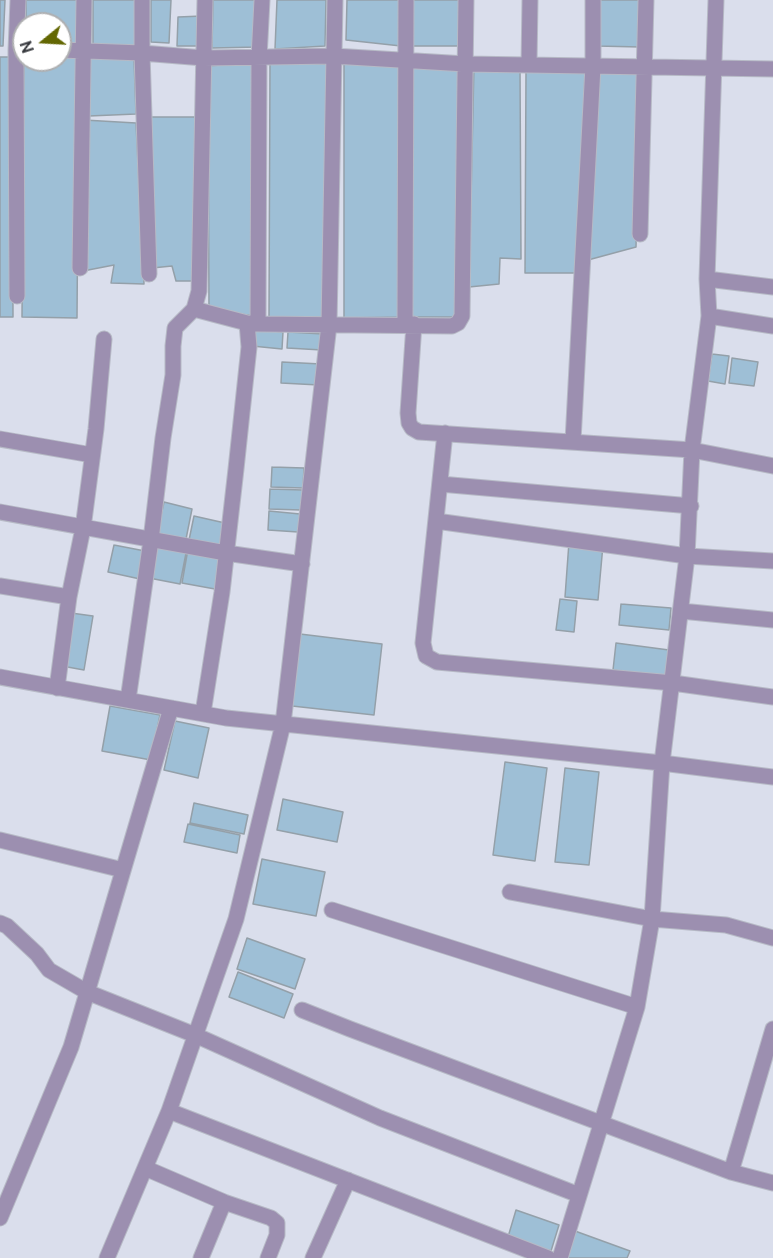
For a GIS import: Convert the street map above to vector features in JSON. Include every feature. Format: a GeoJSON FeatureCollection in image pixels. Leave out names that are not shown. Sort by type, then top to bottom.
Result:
{"type":"FeatureCollection","features":[{"type":"Feature","properties":{"kind":"street"},"geometry":{"type":"LineString","coordinates":[[80,268],[84,0]]}},
{"type":"Feature","properties":{"kind":"street"},"geometry":{"type":"LineString","coordinates":[[142,0],[149,274]]}},
{"type":"Feature","properties":{"kind":"street"},"geometry":{"type":"LineString","coordinates":[[128,700],[173,375],[175,328],[194,309],[199,291],[205,0]]}},
{"type":"Feature","properties":{"kind":"street"},"geometry":{"type":"LineString","coordinates":[[204,713],[226,554],[253,323],[262,0]]}},
{"type":"Feature","properties":{"kind":"street"},"geometry":{"type":"LineString","coordinates":[[107,1258],[169,1111],[236,919],[283,724],[329,325],[335,0]]}},
{"type":"Feature","properties":{"kind":"street"},"geometry":{"type":"LineString","coordinates":[[406,0],[409,423],[412,428],[419,432],[692,450],[773,466]]}},
{"type":"Feature","properties":{"kind":"street"},"geometry":{"type":"LineString","coordinates":[[194,309],[253,323],[452,326],[458,323],[462,316],[466,0]]}},
{"type":"Feature","properties":{"kind":"street"},"geometry":{"type":"LineString","coordinates":[[529,65],[530,0]]}},
{"type":"Feature","properties":{"kind":"street"},"geometry":{"type":"LineString","coordinates":[[573,441],[593,66],[593,0]]}},
{"type":"Feature","properties":{"kind":"street"},"geometry":{"type":"LineString","coordinates":[[640,234],[646,0]]}},
{"type":"Feature","properties":{"kind":"street"},"geometry":{"type":"LineString","coordinates":[[560,1258],[638,1007],[652,919],[662,763],[687,556],[692,450],[709,316],[707,279],[716,0]]}},
{"type":"Feature","properties":{"kind":"street"},"geometry":{"type":"LineString","coordinates":[[72,50],[204,58],[333,56],[466,64],[773,69]]}},
{"type":"Feature","properties":{"kind":"street"},"geometry":{"type":"LineString","coordinates":[[17,296],[20,72]]}},
{"type":"Feature","properties":{"kind":"street"},"geometry":{"type":"LineString","coordinates":[[707,279],[773,286]]}},
{"type":"Feature","properties":{"kind":"street"},"geometry":{"type":"LineString","coordinates":[[709,316],[773,326]]}},
{"type":"Feature","properties":{"kind":"street"},"geometry":{"type":"LineString","coordinates":[[57,688],[69,597],[83,528],[96,429],[104,339]]}},
{"type":"Feature","properties":{"kind":"street"},"geometry":{"type":"LineString","coordinates":[[445,433],[423,643],[426,656],[437,662],[672,682],[773,697]]}},
{"type":"Feature","properties":{"kind":"street"},"geometry":{"type":"LineString","coordinates":[[0,439],[92,455]]}},
{"type":"Feature","properties":{"kind":"street"},"geometry":{"type":"LineString","coordinates":[[440,483],[691,506]]}},
{"type":"Feature","properties":{"kind":"street"},"geometry":{"type":"LineString","coordinates":[[0,512],[226,554],[302,564]]}},
{"type":"Feature","properties":{"kind":"street"},"geometry":{"type":"LineString","coordinates":[[436,521],[687,556],[773,561]]}},
{"type":"Feature","properties":{"kind":"street"},"geometry":{"type":"LineString","coordinates":[[0,586],[69,597]]}},
{"type":"Feature","properties":{"kind":"street"},"geometry":{"type":"LineString","coordinates":[[681,611],[773,620]]}},
{"type":"Feature","properties":{"kind":"street"},"geometry":{"type":"LineString","coordinates":[[0,677],[171,708],[283,724],[662,763],[773,777]]}},
{"type":"Feature","properties":{"kind":"street"},"geometry":{"type":"LineString","coordinates":[[0,1218],[71,1047],[171,708]]}},
{"type":"Feature","properties":{"kind":"street"},"geometry":{"type":"LineString","coordinates":[[0,840],[123,870]]}},
{"type":"Feature","properties":{"kind":"street"},"geometry":{"type":"LineString","coordinates":[[510,892],[652,919],[726,925],[773,938]]}},
{"type":"Feature","properties":{"kind":"street"},"geometry":{"type":"LineString","coordinates":[[332,910],[638,1007]]}},
{"type":"Feature","properties":{"kind":"street"},"geometry":{"type":"LineString","coordinates":[[0,924],[7,926],[37,954],[50,970],[87,992],[195,1035],[380,1118],[579,1196]]}},
{"type":"Feature","properties":{"kind":"street"},"geometry":{"type":"LineString","coordinates":[[302,1010],[731,1172],[773,1183]]}},
{"type":"Feature","properties":{"kind":"street"},"geometry":{"type":"LineString","coordinates":[[731,1172],[773,1029]]}},
{"type":"Feature","properties":{"kind":"street"},"geometry":{"type":"LineString","coordinates":[[169,1111],[548,1258]]}},
{"type":"Feature","properties":{"kind":"street"},"geometry":{"type":"LineString","coordinates":[[145,1168],[224,1202],[271,1218],[278,1223],[277,1235],[268,1258]]}},
{"type":"Feature","properties":{"kind":"street"},"geometry":{"type":"LineString","coordinates":[[313,1258],[348,1180]]}},
{"type":"Feature","properties":{"kind":"street"},"geometry":{"type":"LineString","coordinates":[[201,1258],[224,1202]]}},
{"type":"Feature","properties":{"kind":"building"},"geometry":{"type":"Polygon","coordinates":[[[0,0],[5,0],[3,46],[0,46],[0,0]]]}},
{"type":"Feature","properties":{"kind":"building"},"geometry":{"type":"Polygon","coordinates":[[[26,0],[80,0],[79,43],[72,43],[72,12],[26,12],[26,0]]]}},
{"type":"Feature","properties":{"kind":"building"},"geometry":{"type":"Polygon","coordinates":[[[93,0],[138,0],[137,46],[93,44],[93,0]]]}},
{"type":"Feature","properties":{"kind":"building"},"geometry":{"type":"Polygon","coordinates":[[[151,0],[171,0],[169,43],[151,42],[151,0]]]}},
{"type":"Feature","properties":{"kind":"building"},"geometry":{"type":"Polygon","coordinates":[[[213,0],[260,0],[258,47],[212,48],[213,0]]]}},
{"type":"Feature","properties":{"kind":"building"},"geometry":{"type":"Polygon","coordinates":[[[277,0],[326,0],[325,46],[275,49],[277,0]]]}},
{"type":"Feature","properties":{"kind":"building"},"geometry":{"type":"Polygon","coordinates":[[[347,0],[402,0],[401,46],[346,40],[347,0]]]}},
{"type":"Feature","properties":{"kind":"building"},"geometry":{"type":"Polygon","coordinates":[[[411,0],[462,0],[462,46],[410,46],[411,0]]]}},
{"type":"Feature","properties":{"kind":"building"},"geometry":{"type":"Polygon","coordinates":[[[598,0],[641,0],[640,47],[597,46],[598,0]]]}},
{"type":"Feature","properties":{"kind":"building"},"geometry":{"type":"Polygon","coordinates":[[[202,16],[202,46],[177,46],[178,17],[202,16]]]}},
{"type":"Feature","properties":{"kind":"building"},"geometry":{"type":"Polygon","coordinates":[[[90,55],[134,59],[136,114],[89,116],[90,55]]]}},
{"type":"Feature","properties":{"kind":"building"},"geometry":{"type":"Polygon","coordinates":[[[0,57],[12,57],[13,317],[0,317],[0,57]]]}},
{"type":"Feature","properties":{"kind":"building"},"geometry":{"type":"Polygon","coordinates":[[[72,58],[79,58],[77,318],[22,317],[24,72],[72,72],[72,58]]]}},
{"type":"Feature","properties":{"kind":"building"},"geometry":{"type":"Polygon","coordinates":[[[256,62],[255,316],[209,310],[208,66],[256,62]]]}},
{"type":"Feature","properties":{"kind":"building"},"geometry":{"type":"Polygon","coordinates":[[[270,62],[327,64],[327,317],[269,318],[270,62]]]}},
{"type":"Feature","properties":{"kind":"building"},"geometry":{"type":"Polygon","coordinates":[[[344,63],[402,63],[403,317],[344,318],[344,63]]]}},
{"type":"Feature","properties":{"kind":"building"},"geometry":{"type":"Polygon","coordinates":[[[413,64],[465,69],[457,317],[407,317],[413,64]]]}},
{"type":"Feature","properties":{"kind":"building"},"geometry":{"type":"Polygon","coordinates":[[[474,65],[520,69],[521,259],[500,258],[499,284],[469,287],[474,65]]]}},
{"type":"Feature","properties":{"kind":"building"},"geometry":{"type":"Polygon","coordinates":[[[585,71],[579,273],[525,273],[526,72],[585,71]]]}},
{"type":"Feature","properties":{"kind":"building"},"geometry":{"type":"Polygon","coordinates":[[[596,72],[640,73],[636,247],[588,260],[596,72]]]}},
{"type":"Feature","properties":{"kind":"building"},"geometry":{"type":"Polygon","coordinates":[[[149,117],[199,117],[196,281],[176,281],[172,266],[152,268],[149,117]]]}},
{"type":"Feature","properties":{"kind":"building"},"geometry":{"type":"Polygon","coordinates":[[[84,120],[136,123],[144,284],[111,283],[114,265],[83,271],[84,120]]]}},
{"type":"Feature","properties":{"kind":"building"},"geometry":{"type":"Polygon","coordinates":[[[253,329],[283,332],[282,349],[252,346],[253,329]]]}},
{"type":"Feature","properties":{"kind":"building"},"geometry":{"type":"Polygon","coordinates":[[[288,332],[323,334],[322,350],[287,348],[288,332]]]}},
{"type":"Feature","properties":{"kind":"building"},"geometry":{"type":"Polygon","coordinates":[[[712,354],[729,356],[725,384],[708,381],[712,354]]]}},
{"type":"Feature","properties":{"kind":"building"},"geometry":{"type":"Polygon","coordinates":[[[732,358],[758,362],[754,386],[729,383],[732,358]]]}},
{"type":"Feature","properties":{"kind":"building"},"geometry":{"type":"Polygon","coordinates":[[[282,362],[321,364],[319,385],[281,383],[282,362]]]}},
{"type":"Feature","properties":{"kind":"building"},"geometry":{"type":"Polygon","coordinates":[[[272,467],[304,468],[303,488],[271,487],[272,467]]]}},
{"type":"Feature","properties":{"kind":"building"},"geometry":{"type":"Polygon","coordinates":[[[270,489],[303,490],[301,510],[269,509],[270,489]]]}},
{"type":"Feature","properties":{"kind":"building"},"geometry":{"type":"Polygon","coordinates":[[[164,502],[192,509],[185,544],[156,538],[164,502]]]}},
{"type":"Feature","properties":{"kind":"building"},"geometry":{"type":"Polygon","coordinates":[[[269,511],[300,514],[298,532],[268,530],[269,511]]]}},
{"type":"Feature","properties":{"kind":"building"},"geometry":{"type":"Polygon","coordinates":[[[194,516],[225,523],[219,552],[188,545],[194,516]]]}},
{"type":"Feature","properties":{"kind":"building"},"geometry":{"type":"Polygon","coordinates":[[[156,542],[187,548],[180,584],[149,578],[156,542]]]}},
{"type":"Feature","properties":{"kind":"building"},"geometry":{"type":"Polygon","coordinates":[[[569,542],[603,545],[598,600],[565,597],[569,542]]]}},
{"type":"Feature","properties":{"kind":"building"},"geometry":{"type":"Polygon","coordinates":[[[114,545],[145,551],[140,579],[108,572],[114,545]]]}},
{"type":"Feature","properties":{"kind":"building"},"geometry":{"type":"Polygon","coordinates":[[[188,549],[221,555],[215,589],[182,583],[188,549]]]}},
{"type":"Feature","properties":{"kind":"building"},"geometry":{"type":"Polygon","coordinates":[[[560,599],[577,601],[574,632],[556,630],[560,599]]]}},
{"type":"Feature","properties":{"kind":"building"},"geometry":{"type":"Polygon","coordinates":[[[621,604],[671,608],[669,630],[619,625],[621,604]]]}},
{"type":"Feature","properties":{"kind":"building"},"geometry":{"type":"Polygon","coordinates":[[[71,613],[93,616],[84,670],[62,666],[71,613]]]}},
{"type":"Feature","properties":{"kind":"building"},"geometry":{"type":"Polygon","coordinates":[[[300,634],[382,644],[374,715],[292,706],[300,634]]]}},
{"type":"Feature","properties":{"kind":"building"},"geometry":{"type":"Polygon","coordinates":[[[616,643],[669,650],[665,677],[613,670],[616,643]]]}},
{"type":"Feature","properties":{"kind":"building"},"geometry":{"type":"Polygon","coordinates":[[[110,706],[160,715],[151,760],[102,751],[110,706]]]}},
{"type":"Feature","properties":{"kind":"building"},"geometry":{"type":"Polygon","coordinates":[[[175,721],[209,728],[198,778],[164,770],[175,721]]]}},
{"type":"Feature","properties":{"kind":"building"},"geometry":{"type":"Polygon","coordinates":[[[505,762],[547,768],[535,861],[493,855],[505,762]]]}},
{"type":"Feature","properties":{"kind":"building"},"geometry":{"type":"Polygon","coordinates":[[[565,768],[599,772],[589,865],[555,862],[565,768]]]}},
{"type":"Feature","properties":{"kind":"building"},"geometry":{"type":"Polygon","coordinates":[[[283,799],[343,812],[337,842],[277,830],[283,799]]]}},
{"type":"Feature","properties":{"kind":"building"},"geometry":{"type":"Polygon","coordinates":[[[194,803],[248,815],[244,834],[190,823],[194,803]]]}},
{"type":"Feature","properties":{"kind":"building"},"geometry":{"type":"Polygon","coordinates":[[[188,824],[240,835],[237,853],[184,842],[188,824]]]}},
{"type":"Feature","properties":{"kind":"building"},"geometry":{"type":"Polygon","coordinates":[[[262,859],[325,872],[316,916],[253,904],[262,859]]]}},
{"type":"Feature","properties":{"kind":"building"},"geometry":{"type":"Polygon","coordinates":[[[247,938],[305,959],[295,989],[237,969],[247,938]]]}},
{"type":"Feature","properties":{"kind":"building"},"geometry":{"type":"Polygon","coordinates":[[[238,972],[293,994],[284,1018],[229,997],[238,972]]]}},
{"type":"Feature","properties":{"kind":"building"},"geometry":{"type":"Polygon","coordinates":[[[516,1210],[559,1225],[551,1251],[508,1237],[516,1210]]]}},
{"type":"Feature","properties":{"kind":"building"},"geometry":{"type":"Polygon","coordinates":[[[575,1231],[630,1251],[627,1258],[565,1258],[575,1231]]]}}]}
